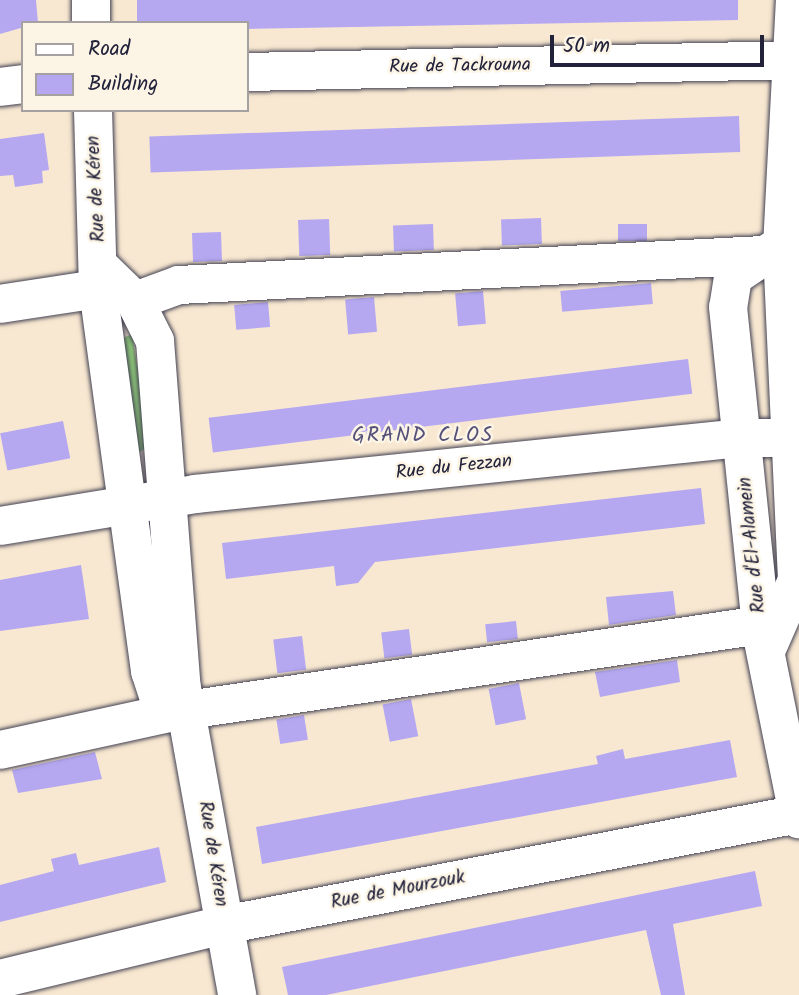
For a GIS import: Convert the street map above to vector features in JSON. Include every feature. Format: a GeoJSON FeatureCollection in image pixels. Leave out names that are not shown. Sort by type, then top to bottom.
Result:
{"type":"FeatureCollection","features":[{"type":"Feature","properties":{"kind":"street"},"geometry":{"type":"LineString","coordinates":[[91,0],[91,21]]}},
{"type":"Feature","properties":{"kind":"street","name":"Rue d'El-Alamein"},"geometry":{"type":"LineString","coordinates":[[764,638],[797,580],[794,438],[772,251],[796,60],[795,0]]}},
{"type":"Feature","properties":{"kind":"street","name":"Rue de Tackrouna"},"geometry":{"type":"LineString","coordinates":[[248,72],[796,60]]}},
{"type":"Feature","properties":{"kind":"street"},"geometry":{"type":"LineString","coordinates":[[0,87],[21,84]]}},
{"type":"Feature","properties":{"kind":"street","name":"Rue de Kéren"},"geometry":{"type":"LineString","coordinates":[[93,112],[100,279],[150,671],[159,698],[181,713]]}},
{"type":"Feature","properties":{"kind":"street"},"geometry":{"type":"LineString","coordinates":[[135,301],[179,285],[772,251]]}},
{"type":"Feature","properties":{"kind":"street","name":"Rue d'El-Alamein"},"geometry":{"type":"LineString","coordinates":[[772,251],[733,277],[728,290],[764,638],[799,816]]}},
{"type":"Feature","properties":{"kind":"street"},"geometry":{"type":"LineString","coordinates":[[0,304],[100,279]]}},
{"type":"Feature","properties":{"kind":"street","name":"Rue de Kéren"},"geometry":{"type":"LineString","coordinates":[[100,279],[135,301],[155,341],[181,713],[237,995]]}},
{"type":"Feature","properties":{"kind":"street"},"geometry":{"type":"LineString","coordinates":[[742,438],[794,438]]}},
{"type":"Feature","properties":{"kind":"street","name":"Rue du Fezzan"},"geometry":{"type":"LineString","coordinates":[[167,498],[742,438]]}},
{"type":"Feature","properties":{"kind":"street"},"geometry":{"type":"LineString","coordinates":[[0,526],[167,498]]}},
{"type":"Feature","properties":{"kind":"street"},"geometry":{"type":"LineString","coordinates":[[0,750],[181,713],[764,638]]}},
{"type":"Feature","properties":{"kind":"street","name":"Rue de Mourzouk"},"geometry":{"type":"LineString","coordinates":[[0,979],[224,925],[799,816]]}},
{"type":"Feature","properties":{"kind":"green space"},"geometry":{"type":"Polygon","coordinates":[[[132,334],[150,446],[136,454],[121,339],[132,334]]]}},
{"type":"Feature","properties":{"kind":"building"},"geometry":{"type":"Polygon","coordinates":[[[0,0],[36,0],[38,21],[21,21],[21,28],[0,34],[0,0]]]}},
{"type":"Feature","properties":{"kind":"building"},"geometry":{"type":"Polygon","coordinates":[[[137,0],[738,0],[738,20],[248,29],[248,21],[137,21],[137,0]]]}},
{"type":"Feature","properties":{"kind":"building"},"geometry":{"type":"Polygon","coordinates":[[[739,116],[740,152],[151,173],[149,137],[739,116]]]}},
{"type":"Feature","properties":{"kind":"building"},"geometry":{"type":"Polygon","coordinates":[[[44,133],[49,170],[42,171],[43,183],[15,187],[13,175],[0,176],[0,139],[44,133]]]}},
{"type":"Feature","properties":{"kind":"building"},"geometry":{"type":"Polygon","coordinates":[[[541,218],[542,244],[502,245],[501,219],[541,218]]]}},
{"type":"Feature","properties":{"kind":"building"},"geometry":{"type":"Polygon","coordinates":[[[329,219],[330,255],[299,256],[298,220],[329,219]]]}},
{"type":"Feature","properties":{"kind":"building"},"geometry":{"type":"Polygon","coordinates":[[[433,224],[434,250],[394,251],[393,225],[433,224]]]}},
{"type":"Feature","properties":{"kind":"building"},"geometry":{"type":"Polygon","coordinates":[[[618,224],[647,224],[647,241],[618,241],[618,224]]]}},
{"type":"Feature","properties":{"kind":"building"},"geometry":{"type":"Polygon","coordinates":[[[221,232],[222,261],[193,262],[192,233],[221,232]]]}},
{"type":"Feature","properties":{"kind":"building"},"geometry":{"type":"Polygon","coordinates":[[[651,283],[653,304],[562,312],[560,291],[651,283]]]}},
{"type":"Feature","properties":{"kind":"building"},"geometry":{"type":"Polygon","coordinates":[[[483,291],[486,324],[458,326],[455,293],[483,291]]]}},
{"type":"Feature","properties":{"kind":"building"},"geometry":{"type":"Polygon","coordinates":[[[374,297],[377,332],[348,334],[345,300],[374,297]]]}},
{"type":"Feature","properties":{"kind":"building"},"geometry":{"type":"Polygon","coordinates":[[[268,302],[270,327],[236,330],[234,305],[268,302]]]}},
{"type":"Feature","properties":{"kind":"building"},"geometry":{"type":"Polygon","coordinates":[[[688,359],[692,394],[213,453],[209,418],[688,359]]]}},
{"type":"Feature","properties":{"kind":"building"},"geometry":{"type":"Polygon","coordinates":[[[63,421],[70,458],[7,471],[0,433],[63,421]]]}},
{"type":"Feature","properties":{"kind":"building"},"geometry":{"type":"Polygon","coordinates":[[[701,488],[705,524],[375,562],[358,583],[336,586],[334,566],[226,579],[222,543],[701,488]]]}},
{"type":"Feature","properties":{"kind":"building"},"geometry":{"type":"Polygon","coordinates":[[[81,565],[89,619],[0,631],[0,580],[81,565]]]}},
{"type":"Feature","properties":{"kind":"building"},"geometry":{"type":"Polygon","coordinates":[[[673,591],[676,615],[609,625],[606,597],[673,591]]]}},
{"type":"Feature","properties":{"kind":"building"},"geometry":{"type":"Polygon","coordinates":[[[516,621],[518,639],[487,642],[485,624],[516,621]]]}},
{"type":"Feature","properties":{"kind":"building"},"geometry":{"type":"Polygon","coordinates":[[[409,629],[412,655],[384,658],[381,632],[409,629]]]}},
{"type":"Feature","properties":{"kind":"building"},"geometry":{"type":"Polygon","coordinates":[[[302,636],[306,670],[277,673],[273,640],[302,636]]]}},
{"type":"Feature","properties":{"kind":"building"},"geometry":{"type":"Polygon","coordinates":[[[677,660],[680,682],[600,697],[595,672],[677,660]]]}},
{"type":"Feature","properties":{"kind":"building"},"geometry":{"type":"Polygon","coordinates":[[[519,683],[526,719],[496,725],[489,689],[519,683]]]}},
{"type":"Feature","properties":{"kind":"building"},"geometry":{"type":"Polygon","coordinates":[[[411,699],[418,736],[390,742],[383,705],[411,699]]]}},
{"type":"Feature","properties":{"kind":"building"},"geometry":{"type":"Polygon","coordinates":[[[304,715],[308,740],[280,744],[276,719],[304,715]]]}},
{"type":"Feature","properties":{"kind":"building"},"geometry":{"type":"Polygon","coordinates":[[[730,740],[737,777],[262,864],[256,827],[598,764],[596,756],[623,749],[625,759],[730,740]]]}},
{"type":"Feature","properties":{"kind":"building"},"geometry":{"type":"Polygon","coordinates":[[[95,752],[102,779],[18,793],[12,770],[95,752]]]}},
{"type":"Feature","properties":{"kind":"building"},"geometry":{"type":"Polygon","coordinates":[[[159,847],[166,882],[0,922],[0,885],[54,871],[51,859],[76,853],[79,865],[159,847]]]}},
{"type":"Feature","properties":{"kind":"building"},"geometry":{"type":"Polygon","coordinates":[[[755,871],[762,906],[673,924],[685,995],[661,995],[646,930],[326,995],[288,995],[282,967],[755,871]]]}},
{"type":"Feature","properties":{"kind":"district","name":"GRAND CLOS"},"geometry":{"type":"Point","coordinates":[423,436]}}]}
